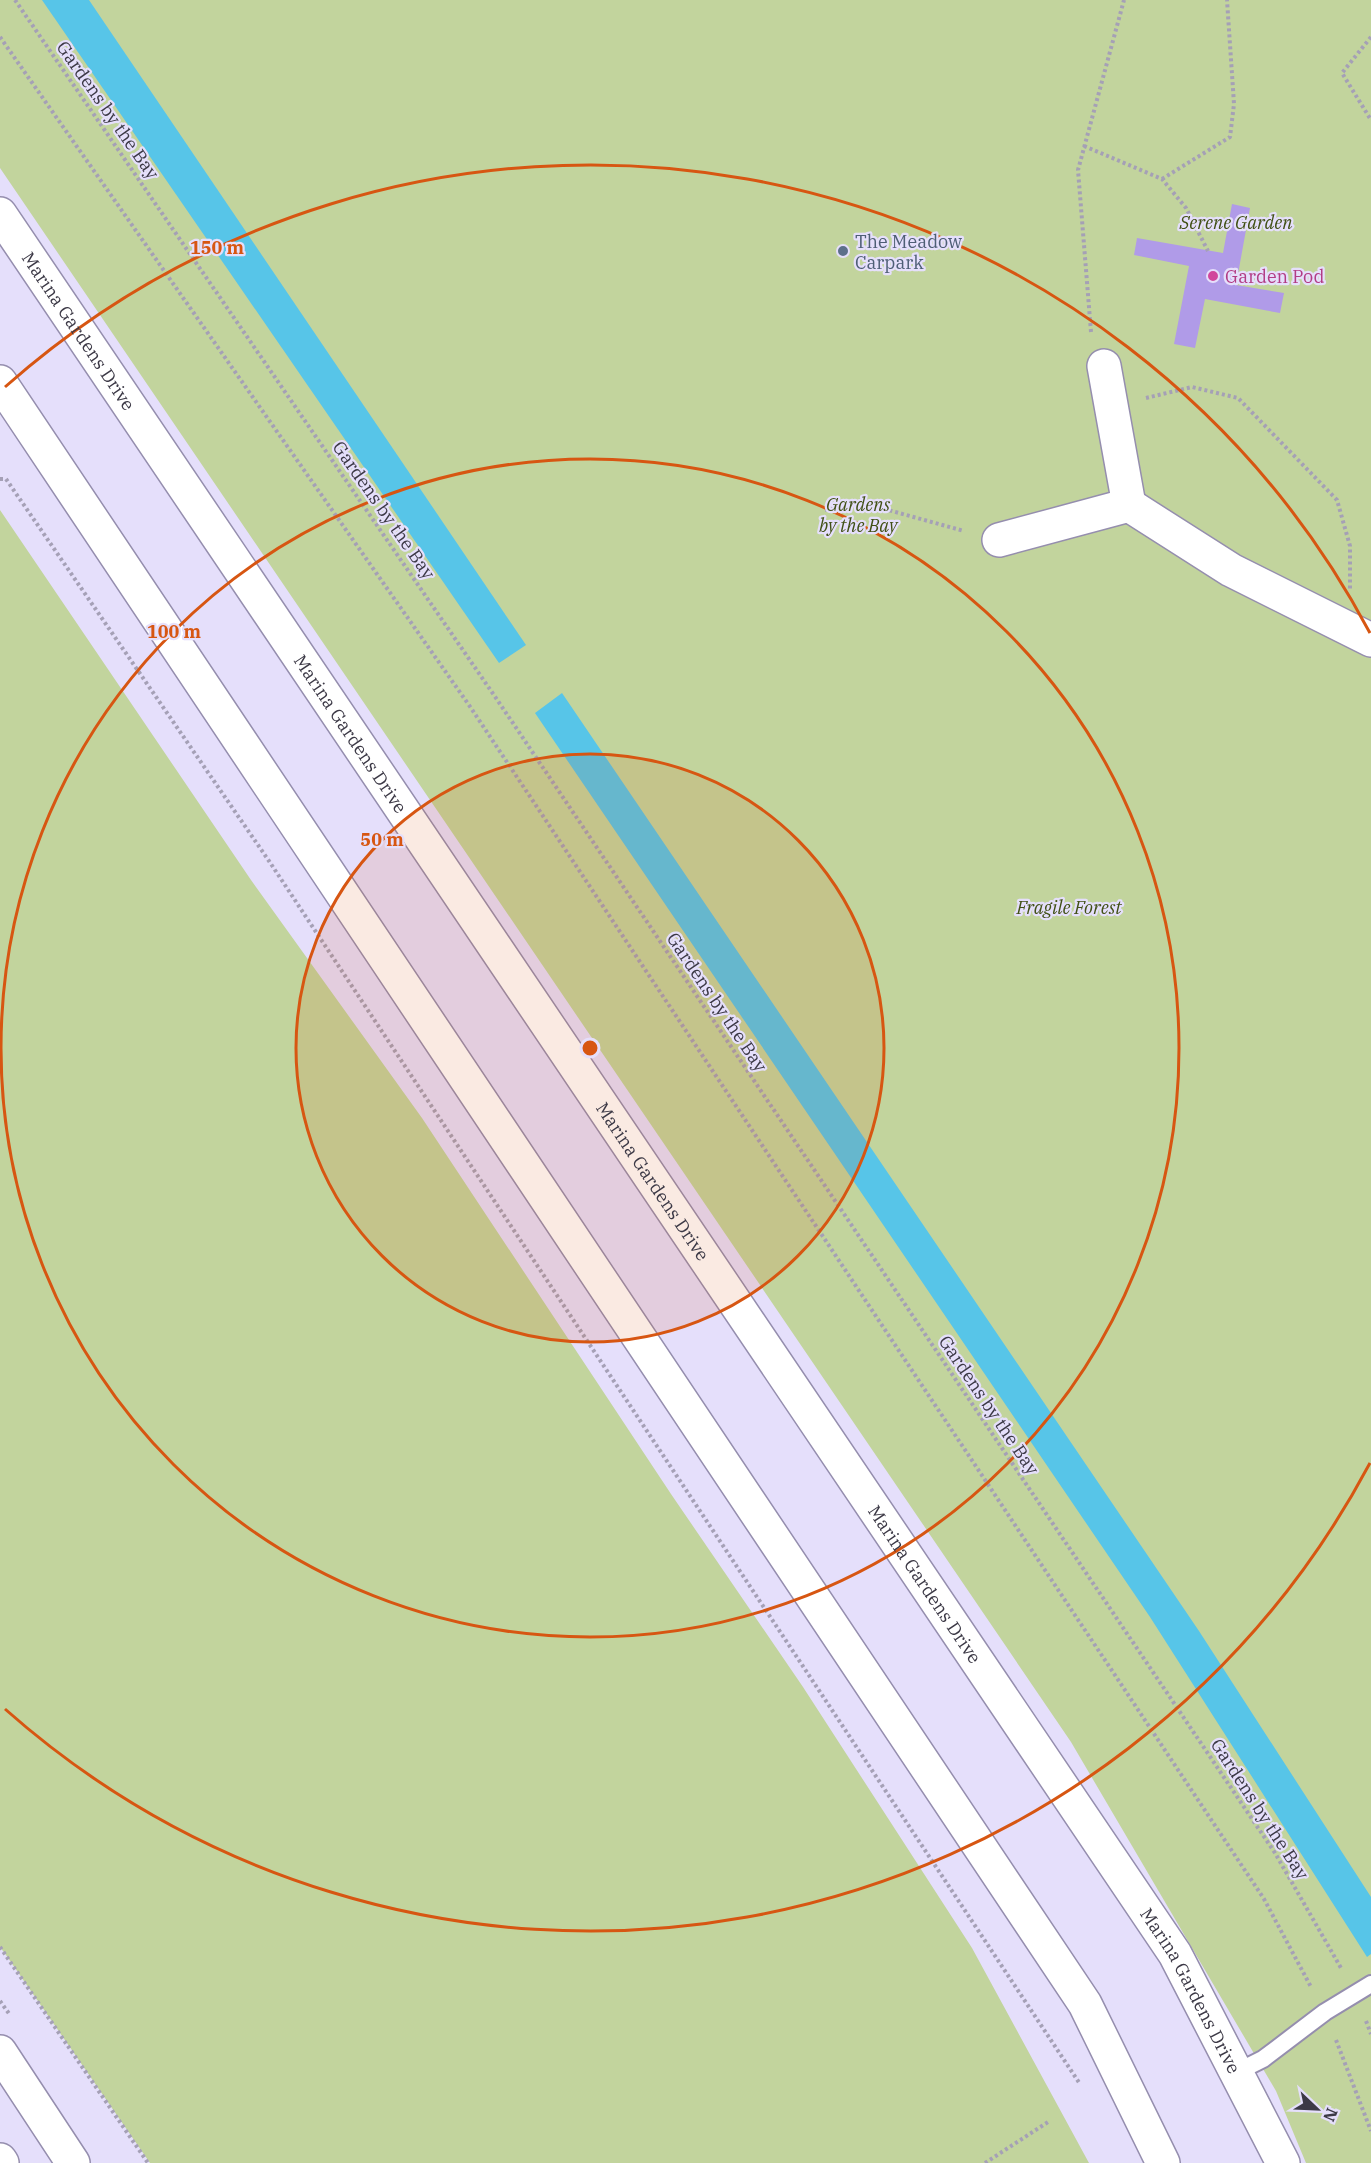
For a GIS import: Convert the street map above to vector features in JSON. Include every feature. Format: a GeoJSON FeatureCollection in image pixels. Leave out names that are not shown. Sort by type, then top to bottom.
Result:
{"type":"FeatureCollection","features":[{"type":"Feature","properties":{"kind":"main road","name":"Marina Gardens Drive"},"geometry":{"type":"LineString","coordinates":[[0,214],[1175,1954],[1283,2163]]}},
{"type":"Feature","properties":{"kind":"main road"},"geometry":{"type":"LineString","coordinates":[[1104,366],[1130,505],[1231,570],[1360,634]]}},
{"type":"Feature","properties":{"kind":"main road"},"geometry":{"type":"LineString","coordinates":[[0,382],[1085,2004],[1163,2163]]}},
{"type":"Feature","properties":{"kind":"main road"},"geometry":{"type":"LineString","coordinates":[[999,540],[1130,505]]}},
{"type":"Feature","properties":{"kind":"main road"},"geometry":{"type":"LineString","coordinates":[[0,2052],[74,2163]]}},
{"type":"Feature","properties":{"kind":"lane"},"geometry":{"type":"LineString","coordinates":[[1237,2072],[1263,2059],[1325,2012],[1371,1983]]}},
{"type":"Feature","properties":{"kind":"path","name":"Gardens by the Bay"},"geometry":{"type":"LineString","coordinates":[[15,0],[472,663],[1275,1853],[1356,1994],[1371,2034]]}},
{"type":"Feature","properties":{"kind":"path"},"geometry":{"type":"LineString","coordinates":[[1104,366],[1091,332],[1078,170],[1124,0]]}},
{"type":"Feature","properties":{"kind":"path"},"geometry":{"type":"LineString","coordinates":[[1162,179],[1230,137],[1234,104],[1227,0]]}},
{"type":"Feature","properties":{"kind":"path"},"geometry":{"type":"LineString","coordinates":[[0,37],[478,718],[1264,1899],[1325,2012],[1371,2131]]}},
{"type":"Feature","properties":{"kind":"path"},"geometry":{"type":"LineString","coordinates":[[1371,37],[1342,73],[1371,120]]}},
{"type":"Feature","properties":{"kind":"path"},"geometry":{"type":"LineString","coordinates":[[1084,146],[1162,179],[1186,208],[1208,251]]}},
{"type":"Feature","properties":{"kind":"path"},"geometry":{"type":"LineString","coordinates":[[1112,412],[1130,402],[1192,387],[1238,398],[1337,500],[1350,546],[1360,634]]}},
{"type":"Feature","properties":{"kind":"path"},"geometry":{"type":"LineString","coordinates":[[0,479],[6,479],[269,861],[1082,2088]]}},
{"type":"Feature","properties":{"kind":"path"},"geometry":{"type":"LineString","coordinates":[[825,510],[864,503],[999,540]]}},
{"type":"Feature","properties":{"kind":"path"},"geometry":{"type":"LineString","coordinates":[[0,1947],[148,2163]]}},
{"type":"Feature","properties":{"kind":"path"},"geometry":{"type":"LineString","coordinates":[[985,2163],[1048,2122]]}},
{"type":"Feature","properties":{"kind":"green space","name":"Gardens by the Bay"},"geometry":{"type":"Polygon","coordinates":[[[0,0],[1371,0],[1371,2163],[1306,2163],[1276,2091],[1071,1742],[0,168],[0,0]]]}},
{"type":"Feature","properties":{"kind":"green space"},"geometry":{"type":"Polygon","coordinates":[[[0,510],[251,880],[422,1118],[671,1494],[803,1687],[972,1948],[1089,2163],[150,2163],[0,1947],[0,510]]]}},
{"type":"Feature","properties":{"kind":"water"},"geometry":{"type":"Polygon","coordinates":[[[42,0],[89,0],[526,645],[499,663],[42,0]]]}},
{"type":"Feature","properties":{"kind":"water"},"geometry":{"type":"Polygon","coordinates":[[[562,693],[1199,1631],[1371,1897],[1371,1954],[1367,1957],[1150,1617],[535,713],[562,693]]]}},
{"type":"Feature","properties":{"kind":"building","name":"Garden Pod"},"geometry":{"type":"Polygon","coordinates":[[[1232,204],[1250,208],[1236,285],[1284,293],[1280,313],[1205,299],[1195,348],[1174,344],[1189,266],[1134,255],[1137,238],[1223,253],[1232,204]]]}},
{"type":"Feature","properties":{"kind":"place","name":"The Meadow Carpark"},"geometry":{"type":"Point","coordinates":[843,251]}},
{"type":"Feature","properties":{"kind":"place","name":"Garden Pod"},"geometry":{"type":"Point","coordinates":[1213,276]}},
{"type":"Feature","properties":{"kind":"park label","name":"Serene Garden"},"geometry":{"type":"Point","coordinates":[1236,222]}},
{"type":"Feature","properties":{"kind":"park label","name":"Fragile Forest"},"geometry":{"type":"Point","coordinates":[1069,907]}}]}
